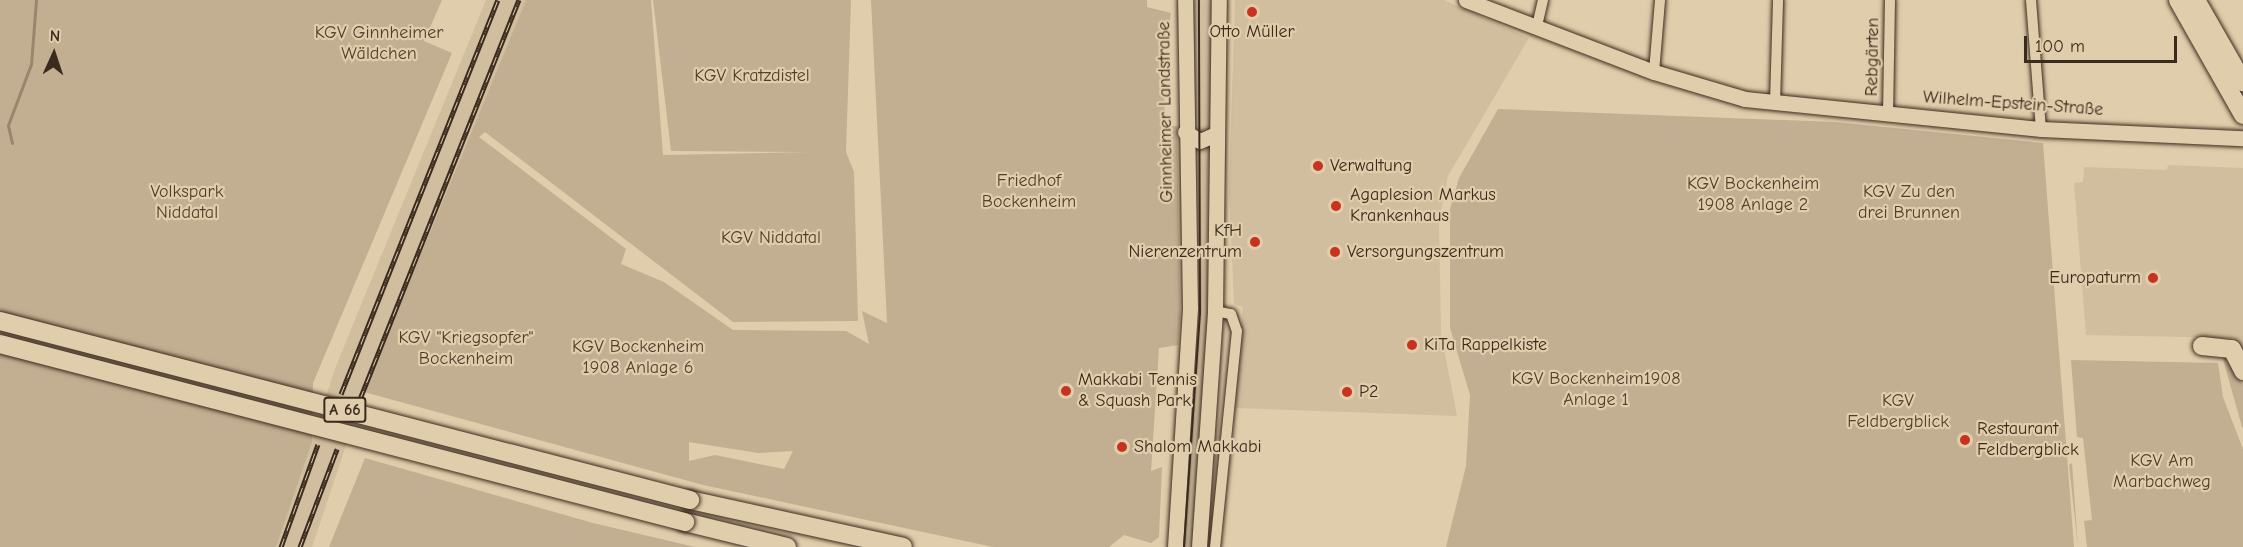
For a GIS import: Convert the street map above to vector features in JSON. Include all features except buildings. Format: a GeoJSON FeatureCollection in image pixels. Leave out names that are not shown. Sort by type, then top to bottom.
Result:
{"type":"FeatureCollection","features":[{"type":"Feature","properties":{"kind":"highway"},"geometry":{"type":"LineString","coordinates":[[2172,0],[2200,40]]}},
{"type":"Feature","properties":{"kind":"highway"},"geometry":{"type":"LineString","coordinates":[[2178,0],[2243,115]]}},
{"type":"Feature","properties":{"kind":"highway"},"geometry":{"type":"LineString","coordinates":[[2196,0],[2243,82]]}},
{"type":"Feature","properties":{"kind":"highway"},"geometry":{"type":"LineString","coordinates":[[2201,0],[2206,18]]}},
{"type":"Feature","properties":{"kind":"highway","name":"A 66"},"geometry":{"type":"LineString","coordinates":[[0,321],[690,500],[903,547]]}},
{"type":"Feature","properties":{"kind":"highway","name":"A 66"},"geometry":{"type":"LineString","coordinates":[[0,344],[787,547]]}},
{"type":"Feature","properties":{"kind":"highway"},"geometry":{"type":"LineString","coordinates":[[2202,346],[2232,349],[2243,371]]}},
{"type":"Feature","properties":{"kind":"main road","name":"Ginnheimer Landstraße"},"geometry":{"type":"LineString","coordinates":[[1175,547],[1190,308],[1185,132],[1185,0]]}},
{"type":"Feature","properties":{"kind":"main road"},"geometry":{"type":"LineString","coordinates":[[1198,547],[1215,311],[1219,0]]}},
{"type":"Feature","properties":{"kind":"main road","name":"Wilhelm-Epstein-Straße"},"geometry":{"type":"LineString","coordinates":[[1466,0],[1654,72],[1721,94],[1775,103],[1896,114],[2243,138]]}},
{"type":"Feature","properties":{"kind":"main road"},"geometry":{"type":"LineString","coordinates":[[1185,132],[1200,141],[1216,134]]}},
{"type":"Feature","properties":{"kind":"street"},"geometry":{"type":"LineString","coordinates":[[1537,27],[1543,0]]}},
{"type":"Feature","properties":{"kind":"street"},"geometry":{"type":"LineString","coordinates":[[1654,72],[1660,0]]}},
{"type":"Feature","properties":{"kind":"street"},"geometry":{"type":"LineString","coordinates":[[1775,103],[1778,0]]}},
{"type":"Feature","properties":{"kind":"street","name":"Rebgärten"},"geometry":{"type":"LineString","coordinates":[[1890,0],[1896,114]]}},
{"type":"Feature","properties":{"kind":"street"},"geometry":{"type":"LineString","coordinates":[[2031,0],[2041,124]]}},
{"type":"Feature","properties":{"kind":"street"},"geometry":{"type":"LineString","coordinates":[[1215,311],[1231,314],[1237,331],[1215,547]]}},
{"type":"Feature","properties":{"kind":"shaded area"},"geometry":{"type":"Polygon","coordinates":[[[486,0],[526,0],[364,392],[312,547],[276,547],[336,366],[486,0]]]}},
{"type":"Feature","properties":{"kind":"shaded area"},"geometry":{"type":"Polygon","coordinates":[[[1192,0],[1211,0],[1212,132],[1206,136],[1194,130],[1192,0]]]}},
{"type":"Feature","properties":{"kind":"shaded area","name":"Agaplesion Markus Krankenhaus"},"geometry":{"type":"Polygon","coordinates":[[[1235,0],[1444,0],[1529,38],[1448,176],[1439,220],[1441,333],[1457,416],[1234,408],[1243,307],[1234,304],[1229,191],[1235,0]]]}},
{"type":"Feature","properties":{"kind":"shaded area"},"geometry":{"type":"Polygon","coordinates":[[[1190,141],[1213,145],[1210,302],[1193,547],[1179,547],[1190,141]]]}},
{"type":"Feature","properties":{"kind":"shaded area"},"geometry":{"type":"Polygon","coordinates":[[[2168,165],[2243,168],[2243,360],[2234,338],[2086,335],[2074,183],[2083,182],[2084,167],[2167,170],[2168,165]]]}},
{"type":"Feature","properties":{"kind":"green space","name":"Volkspark Niddatal"},"geometry":{"type":"Polygon","coordinates":[[[0,0],[442,0],[424,41],[452,53],[313,383],[312,442],[276,547],[0,547],[0,0]]]}},
{"type":"Feature","properties":{"kind":"green space"},"geometry":{"type":"Polygon","coordinates":[[[526,0],[651,0],[663,155],[809,152],[671,151],[653,0],[851,0],[846,152],[854,172],[858,321],[733,322],[485,132],[479,137],[626,249],[621,264],[664,282],[733,330],[846,331],[869,344],[862,311],[887,323],[871,0],[1147,0],[1147,7],[1171,13],[1163,61],[1165,126],[1177,126],[1180,317],[1178,345],[1159,348],[1151,471],[1162,467],[1159,537],[1151,543],[1124,535],[1109,547],[993,547],[703,485],[364,392],[526,0]],[[689,442],[689,461],[715,455],[784,469],[793,451],[758,453],[689,442]]]}},
{"type":"Feature","properties":{"kind":"green space"},"geometry":{"type":"Polygon","coordinates":[[[1498,109],[1835,122],[2043,143],[2074,547],[1446,547],[1466,466],[1470,395],[1450,328],[1450,209],[1459,178],[1498,109]]]}},
{"type":"Feature","properties":{"kind":"green space"},"geometry":{"type":"Polygon","coordinates":[[[2221,352],[2243,385],[2243,428],[2242,427],[2221,352]]]}},
{"type":"Feature","properties":{"kind":"green space","name":"KGV Am Marbachweg"},"geometry":{"type":"Polygon","coordinates":[[[2071,360],[2218,363],[2223,397],[2243,449],[2243,547],[2087,547],[2084,521],[2092,520],[2083,438],[2077,437],[2071,360]]]}},
{"type":"Feature","properties":{"kind":"green space"},"geometry":{"type":"Polygon","coordinates":[[[365,458],[593,523],[695,547],[329,547],[365,458]]]}},
{"type":"Feature","properties":{"kind":"green space"},"geometry":{"type":"Polygon","coordinates":[[[2072,463],[2078,547],[2069,465],[2072,463]]]}},
{"type":"Feature","properties":{"kind":"waterway"},"geometry":{"type":"LineString","coordinates":[[12,143],[8,125],[31,64],[36,0]]}},
{"type":"Feature","properties":{"kind":"tram line"},"geometry":{"type":"LineString","coordinates":[[1184,547],[1200,315],[1199,0]]}},
{"type":"Feature","properties":{"kind":"railway"},"geometry":{"type":"LineString","coordinates":[[341,394],[498,0]]}},
{"type":"Feature","properties":{"kind":"railway"},"geometry":{"type":"LineString","coordinates":[[360,399],[519,0]]}},
{"type":"Feature","properties":{"kind":"railway"},"geometry":{"type":"LineString","coordinates":[[281,547],[318,444]]}},
{"type":"Feature","properties":{"kind":"railway"},"geometry":{"type":"LineString","coordinates":[[300,547],[337,449]]}},
{"type":"Feature","properties":{"kind":"place","name":"Otto Müller"},"geometry":{"type":"Point","coordinates":[1252,12]}},
{"type":"Feature","properties":{"kind":"place","name":"Verwaltung"},"geometry":{"type":"Point","coordinates":[1318,166]}},
{"type":"Feature","properties":{"kind":"place","name":"Agaplesion Markus Krankenhaus"},"geometry":{"type":"Point","coordinates":[1336,206]}},
{"type":"Feature","properties":{"kind":"place","name":"KfH Nierenzentrum"},"geometry":{"type":"Point","coordinates":[1255,242]}},
{"type":"Feature","properties":{"kind":"place","name":"Versorgungszentrum"},"geometry":{"type":"Point","coordinates":[1335,252]}},
{"type":"Feature","properties":{"kind":"place","name":"Europaturm"},"geometry":{"type":"Point","coordinates":[2153,278]}},
{"type":"Feature","properties":{"kind":"place","name":"KiTa Rappelkiste"},"geometry":{"type":"Point","coordinates":[1412,345]}},
{"type":"Feature","properties":{"kind":"place","name":"Makkabi Tennis & Squash Park"},"geometry":{"type":"Point","coordinates":[1066,391]}},
{"type":"Feature","properties":{"kind":"place","name":"P2"},"geometry":{"type":"Point","coordinates":[1347,392]}},
{"type":"Feature","properties":{"kind":"place","name":"Restaurant Feldbergblick"},"geometry":{"type":"Point","coordinates":[1965,440]}},
{"type":"Feature","properties":{"kind":"place","name":"Shalom Makkabi"},"geometry":{"type":"Point","coordinates":[1122,447]}},
{"type":"Feature","properties":{"kind":"park label","name":"KGV Ginnheimer Wäldchen"},"geometry":{"type":"Point","coordinates":[379,44]}},
{"type":"Feature","properties":{"kind":"park label","name":"KGV Kratzdistel"},"geometry":{"type":"Point","coordinates":[752,76]}},
{"type":"Feature","properties":{"kind":"park label","name":"Friedhof Bockenheim"},"geometry":{"type":"Point","coordinates":[1029,192]}},
{"type":"Feature","properties":{"kind":"park label","name":"KGV Bockenheim 1908 Anlage 2"},"geometry":{"type":"Point","coordinates":[1753,195]}},
{"type":"Feature","properties":{"kind":"park label","name":"KGV Zu den drei Brunnen"},"geometry":{"type":"Point","coordinates":[1909,203]}},
{"type":"Feature","properties":{"kind":"park label","name":"KGV Niddatal"},"geometry":{"type":"Point","coordinates":[771,238]}},
{"type":"Feature","properties":{"kind":"park label","name":"KGV \"Kriegsopfer\" Bockenheim"},"geometry":{"type":"Point","coordinates":[466,349]}},
{"type":"Feature","properties":{"kind":"park label","name":"KGV Bockenheim 1908 Anlage 6"},"geometry":{"type":"Point","coordinates":[638,358]}},
{"type":"Feature","properties":{"kind":"park label","name":"KGV Bockenheim1908 Anlage 1"},"geometry":{"type":"Point","coordinates":[1596,390]}},
{"type":"Feature","properties":{"kind":"park label","name":"KGV Feldbergblick"},"geometry":{"type":"Point","coordinates":[1898,412]}}]}
